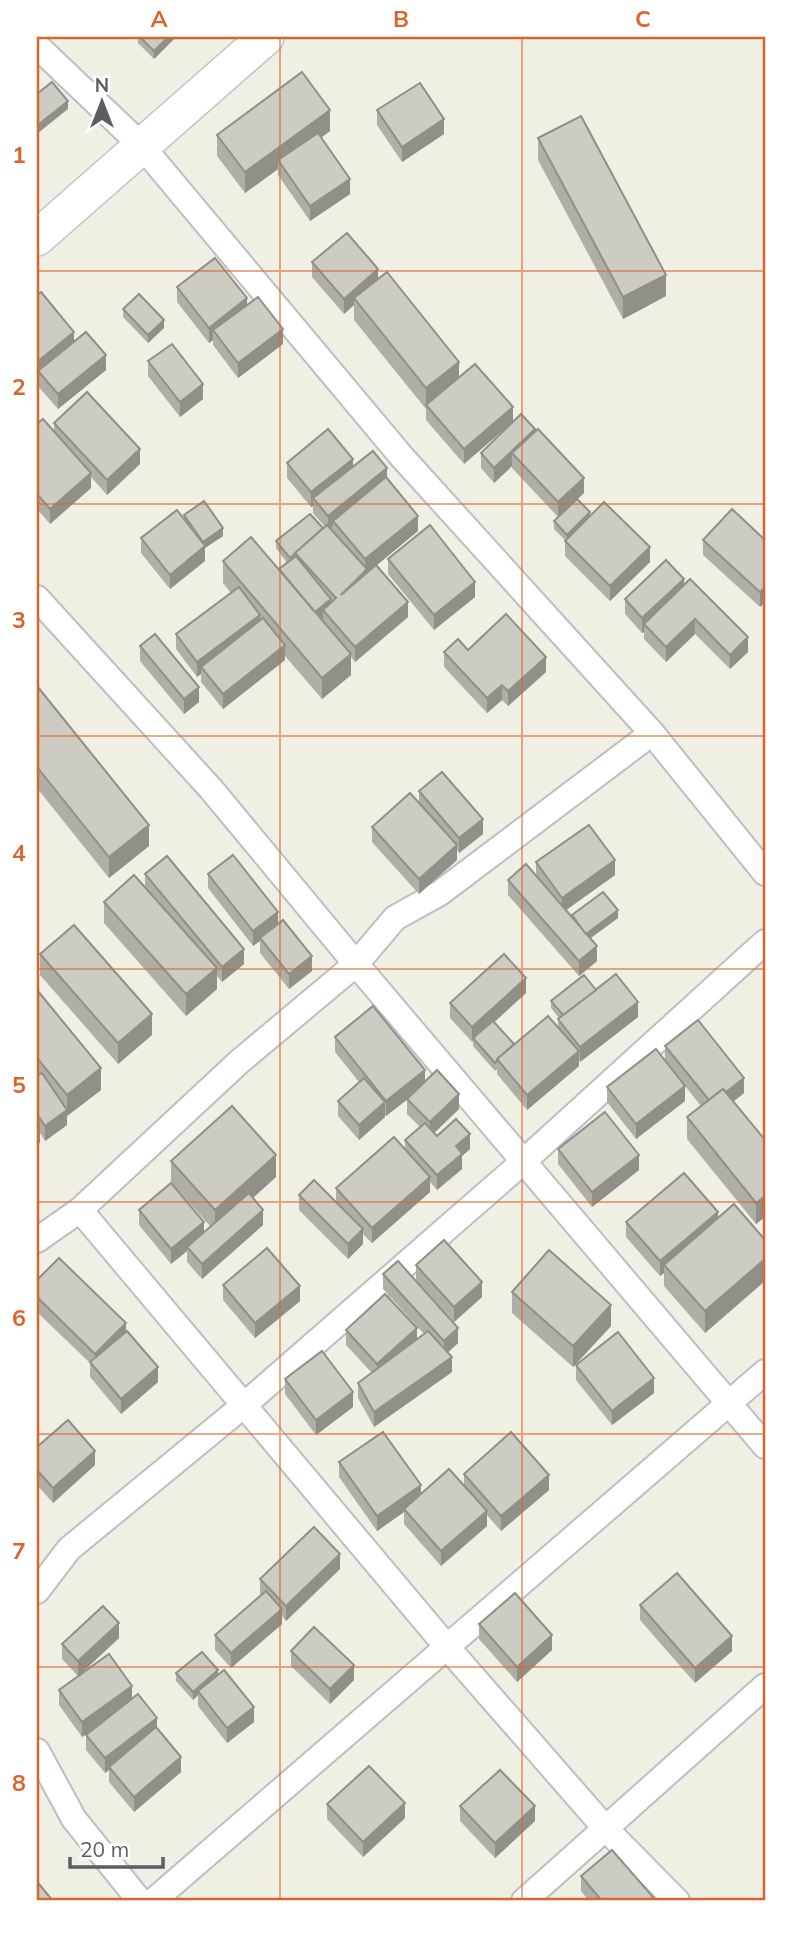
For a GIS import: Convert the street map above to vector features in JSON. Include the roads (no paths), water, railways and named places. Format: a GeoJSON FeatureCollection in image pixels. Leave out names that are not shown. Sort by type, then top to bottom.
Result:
{"type":"FeatureCollection","features":[{"type":"Feature","properties":{"kind":"main road"},"geometry":{"type":"LineString","coordinates":[[37,238],[266,37]]}},
{"type":"Feature","properties":{"kind":"street"},"geometry":{"type":"LineString","coordinates":[[37,46],[141,145],[402,457],[652,733],[765,873]]}},
{"type":"Feature","properties":{"kind":"street"},"geometry":{"type":"LineString","coordinates":[[37,598],[211,789],[765,1446]]}},
{"type":"Feature","properties":{"kind":"street"},"geometry":{"type":"LineString","coordinates":[[37,1240],[80,1210],[239,1062],[356,964],[395,918],[440,893],[652,733]]}},
{"type":"Feature","properties":{"kind":"street"},"geometry":{"type":"LineString","coordinates":[[37,1591],[69,1549],[243,1406],[524,1161],[765,942]]}},
{"type":"Feature","properties":{"kind":"street"},"geometry":{"type":"LineString","coordinates":[[80,1210],[447,1647],[606,1829],[677,1901]]}},
{"type":"Feature","properties":{"kind":"street"},"geometry":{"type":"LineString","coordinates":[[153,1901],[765,1372]]}},
{"type":"Feature","properties":{"kind":"street"},"geometry":{"type":"LineString","coordinates":[[524,1901],[765,1686]]}},
{"type":"Feature","properties":{"kind":"street"},"geometry":{"type":"LineString","coordinates":[[37,1751],[74,1819],[140,1901]]}}]}
